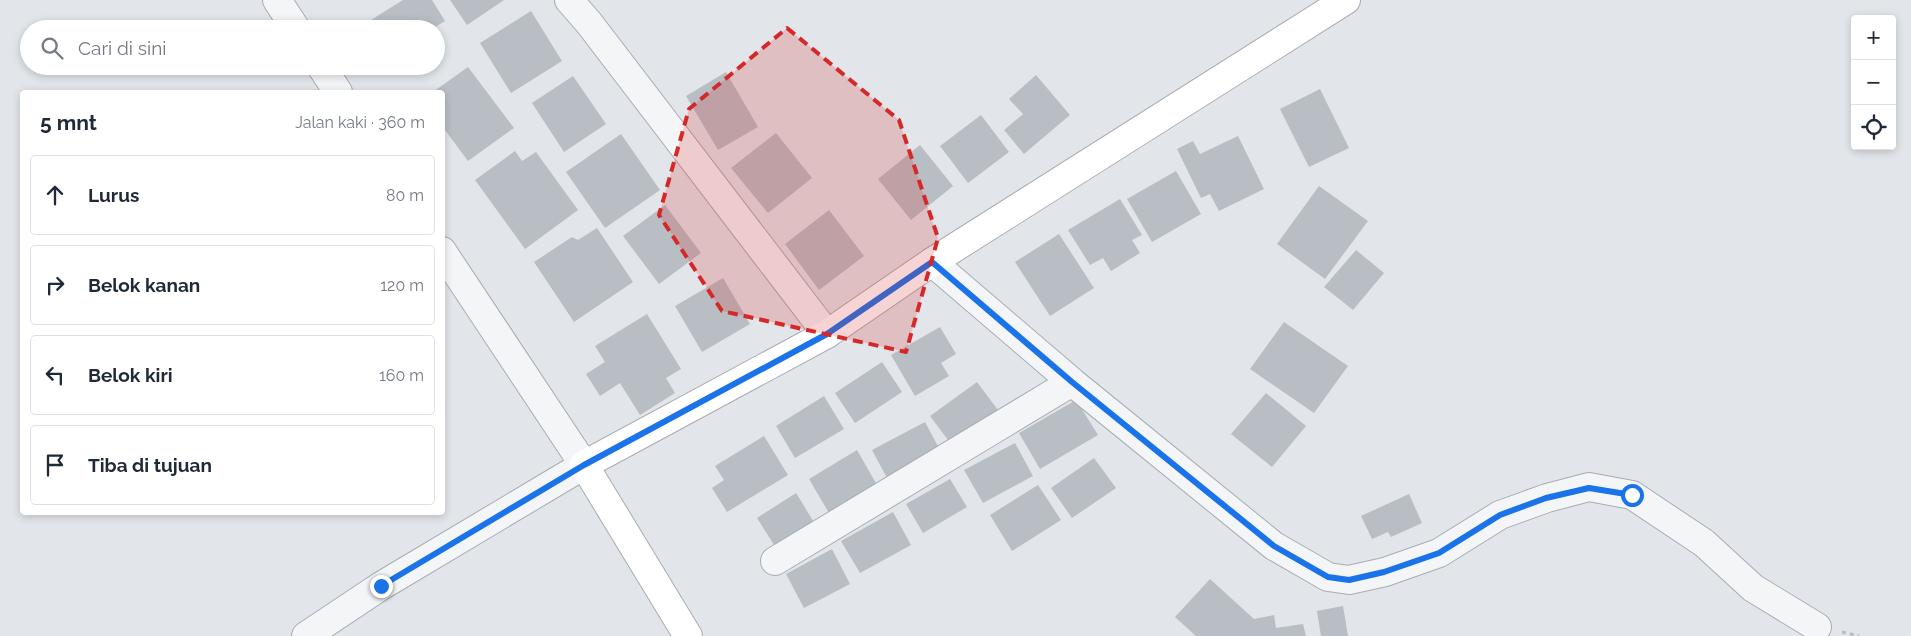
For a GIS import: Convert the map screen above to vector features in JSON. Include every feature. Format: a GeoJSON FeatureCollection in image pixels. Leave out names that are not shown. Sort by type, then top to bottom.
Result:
{"type":"FeatureCollection","features":[{"type":"Feature","properties":{"kind":"main road"},"geometry":{"type":"LineString","coordinates":[[688,636],[584,465],[827,334],[932,262],[1346,0]]}},
{"type":"Feature","properties":{"kind":"street"},"geometry":{"type":"LineString","coordinates":[[277,0],[290,20]]}},
{"type":"Feature","properties":{"kind":"street"},"geometry":{"type":"LineString","coordinates":[[569,0],[589,23],[827,334]]}},
{"type":"Feature","properties":{"kind":"street"},"geometry":{"type":"LineString","coordinates":[[327,75],[337,90]]}},
{"type":"Feature","properties":{"kind":"street"},"geometry":{"type":"LineString","coordinates":[[306,636],[381,586],[584,465],[445,256]]}},
{"type":"Feature","properties":{"kind":"street"},"geometry":{"type":"LineString","coordinates":[[932,262],[1072,382],[1274,546],[1328,577],[1349,580],[1384,572],[1439,553],[1500,515],[1546,498],[1589,488],[1632,495],[1704,542],[1753,588],[1817,627]]}},
{"type":"Feature","properties":{"kind":"street"},"geometry":{"type":"LineString","coordinates":[[775,561],[1072,382]]}},
{"type":"Feature","properties":{"kind":"highlighted area"},"geometry":{"type":"Polygon","coordinates":[[[787,28],[899,120],[938,238],[906,352],[722,311],[659,215],[689,109],[787,28]]]}},
{"type":"Feature","properties":{"kind":"building"},"geometry":{"type":"Polygon","coordinates":[[[403,0],[432,0],[444,20],[371,20],[403,0]]]}},
{"type":"Feature","properties":{"kind":"building"},"geometry":{"type":"Polygon","coordinates":[[[450,0],[504,0],[467,25],[450,0]]]}},
{"type":"Feature","properties":{"kind":"building"},"geometry":{"type":"Polygon","coordinates":[[[531,11],[562,61],[511,93],[480,43],[531,11]]]}},
{"type":"Feature","properties":{"kind":"building"},"geometry":{"type":"Polygon","coordinates":[[[468,67],[514,128],[468,161],[445,130],[445,90],[436,90],[468,67]]]}},
{"type":"Feature","properties":{"kind":"building"},"geometry":{"type":"Polygon","coordinates":[[[726,72],[758,127],[718,150],[686,96],[726,72]]]}},
{"type":"Feature","properties":{"kind":"building"},"geometry":{"type":"Polygon","coordinates":[[[1036,75],[1070,115],[1024,154],[1004,130],[1023,114],[1009,99],[1036,75]]]}},
{"type":"Feature","properties":{"kind":"building"},"geometry":{"type":"Polygon","coordinates":[[[573,76],[606,124],[564,152],[532,103],[573,76]]]}},
{"type":"Feature","properties":{"kind":"building"},"geometry":{"type":"Polygon","coordinates":[[[1320,89],[1349,148],[1309,167],[1280,109],[1320,89]]]}},
{"type":"Feature","properties":{"kind":"building"},"geometry":{"type":"Polygon","coordinates":[[[981,115],[1009,152],[968,183],[940,146],[981,115]]]}},
{"type":"Feature","properties":{"kind":"building"},"geometry":{"type":"Polygon","coordinates":[[[776,133],[812,178],[768,213],[731,168],[776,133]]]}},
{"type":"Feature","properties":{"kind":"building"},"geometry":{"type":"Polygon","coordinates":[[[621,134],[660,190],[605,228],[566,172],[621,134]]]}},
{"type":"Feature","properties":{"kind":"building"},"geometry":{"type":"Polygon","coordinates":[[[1238,136],[1264,189],[1219,211],[1210,194],[1201,198],[1177,149],[1193,141],[1200,154],[1238,136]]]}},
{"type":"Feature","properties":{"kind":"building"},"geometry":{"type":"Polygon","coordinates":[[[920,145],[953,186],[911,220],[878,179],[920,145]]]}},
{"type":"Feature","properties":{"kind":"building"},"geometry":{"type":"Polygon","coordinates":[[[515,151],[522,161],[536,152],[578,210],[525,249],[475,180],[515,151]]]}},
{"type":"Feature","properties":{"kind":"building"},"geometry":{"type":"Polygon","coordinates":[[[1176,171],[1201,214],[1152,242],[1127,199],[1176,171]]]}},
{"type":"Feature","properties":{"kind":"building"},"geometry":{"type":"Polygon","coordinates":[[[1319,186],[1368,221],[1325,279],[1277,244],[1319,186]]]}},
{"type":"Feature","properties":{"kind":"building"},"geometry":{"type":"Polygon","coordinates":[[[1120,199],[1142,235],[1132,240],[1140,253],[1111,271],[1103,258],[1090,265],[1068,230],[1120,199]]]}},
{"type":"Feature","properties":{"kind":"building"},"geometry":{"type":"Polygon","coordinates":[[[665,205],[701,253],[659,284],[623,236],[665,205]]]}},
{"type":"Feature","properties":{"kind":"building"},"geometry":{"type":"Polygon","coordinates":[[[829,210],[864,256],[819,290],[785,244],[829,210]]]}},
{"type":"Feature","properties":{"kind":"building"},"geometry":{"type":"Polygon","coordinates":[[[597,228],[633,282],[574,322],[534,262],[572,237],[578,240],[597,228]]]}},
{"type":"Feature","properties":{"kind":"building"},"geometry":{"type":"Polygon","coordinates":[[[1059,234],[1094,288],[1050,316],[1015,262],[1059,234]]]}},
{"type":"Feature","properties":{"kind":"building"},"geometry":{"type":"Polygon","coordinates":[[[1356,250],[1384,273],[1353,310],[1324,287],[1356,250]]]}},
{"type":"Feature","properties":{"kind":"building"},"geometry":{"type":"Polygon","coordinates":[[[723,278],[750,324],[702,352],[675,306],[723,278]]]}},
{"type":"Feature","properties":{"kind":"building"},"geometry":{"type":"Polygon","coordinates":[[[647,314],[681,369],[666,378],[675,393],[640,415],[620,383],[600,396],[586,374],[605,362],[595,346],[647,314]]]}},
{"type":"Feature","properties":{"kind":"building"},"geometry":{"type":"Polygon","coordinates":[[[1284,322],[1348,366],[1314,413],[1250,369],[1284,322]]]}},
{"type":"Feature","properties":{"kind":"building"},"geometry":{"type":"Polygon","coordinates":[[[940,327],[956,354],[941,363],[949,376],[915,396],[891,355],[940,327]]]}},
{"type":"Feature","properties":{"kind":"building"},"geometry":{"type":"Polygon","coordinates":[[[882,362],[902,392],[855,423],[835,393],[882,362]]]}},
{"type":"Feature","properties":{"kind":"building"},"geometry":{"type":"Polygon","coordinates":[[[977,382],[1001,414],[954,448],[930,416],[977,382]]]}},
{"type":"Feature","properties":{"kind":"building"},"geometry":{"type":"Polygon","coordinates":[[[1266,393],[1306,426],[1272,467],[1231,434],[1266,393]]]}},
{"type":"Feature","properties":{"kind":"building"},"geometry":{"type":"Polygon","coordinates":[[[824,396],[844,429],[795,458],[776,426],[824,396]]]}},
{"type":"Feature","properties":{"kind":"building"},"geometry":{"type":"Polygon","coordinates":[[[1076,400],[1098,435],[1040,469],[1019,433],[1076,400]]]}},
{"type":"Feature","properties":{"kind":"building"},"geometry":{"type":"Polygon","coordinates":[[[925,422],[940,450],[887,478],[872,450],[925,422]]]}},
{"type":"Feature","properties":{"kind":"building"},"geometry":{"type":"Polygon","coordinates":[[[764,436],[788,475],[727,512],[712,488],[724,480],[715,466],[764,436]]]}},
{"type":"Feature","properties":{"kind":"building"},"geometry":{"type":"Polygon","coordinates":[[[1015,443],[1033,476],[983,503],[964,470],[1015,443]]]}},
{"type":"Feature","properties":{"kind":"building"},"geometry":{"type":"Polygon","coordinates":[[[857,450],[877,485],[829,513],[809,479],[857,450]]]}},
{"type":"Feature","properties":{"kind":"building"},"geometry":{"type":"Polygon","coordinates":[[[1094,458],[1116,488],[1072,518],[1051,488],[1094,458]]]}},
{"type":"Feature","properties":{"kind":"building"},"geometry":{"type":"Polygon","coordinates":[[[950,479],[967,507],[923,533],[906,504],[950,479]]]}},
{"type":"Feature","properties":{"kind":"building"},"geometry":{"type":"Polygon","coordinates":[[[1038,485],[1061,520],[1012,551],[990,515],[1038,485]]]}},
{"type":"Feature","properties":{"kind":"building"},"geometry":{"type":"Polygon","coordinates":[[[796,493],[815,524],[776,548],[757,518],[796,493]]]}},
{"type":"Feature","properties":{"kind":"building"},"geometry":{"type":"Polygon","coordinates":[[[1409,494],[1422,523],[1391,537],[1388,532],[1372,539],[1361,516],[1409,494]]]}},
{"type":"Feature","properties":{"kind":"building"},"geometry":{"type":"Polygon","coordinates":[[[893,512],[911,545],[860,573],[841,541],[893,512]]]}},
{"type":"Feature","properties":{"kind":"building"},"geometry":{"type":"Polygon","coordinates":[[[832,549],[850,584],[804,608],[786,574],[832,549]]]}},
{"type":"Feature","properties":{"kind":"building"},"geometry":{"type":"Polygon","coordinates":[[[1210,579],[1254,619],[1274,615],[1276,628],[1303,624],[1306,636],[1196,636],[1175,617],[1210,579]]]}},
{"type":"Feature","properties":{"kind":"building"},"geometry":{"type":"Polygon","coordinates":[[[1343,606],[1348,636],[1321,636],[1317,611],[1343,606]]]}},
{"type":"Feature","properties":{"kind":"route"},"geometry":{"type":"LineString","coordinates":[[381,586],[584,465],[827,334],[932,262],[1072,382],[1274,546],[1328,577],[1349,580],[1384,572],[1439,553],[1500,515],[1546,498],[1589,488],[1632,495]]}}]}
